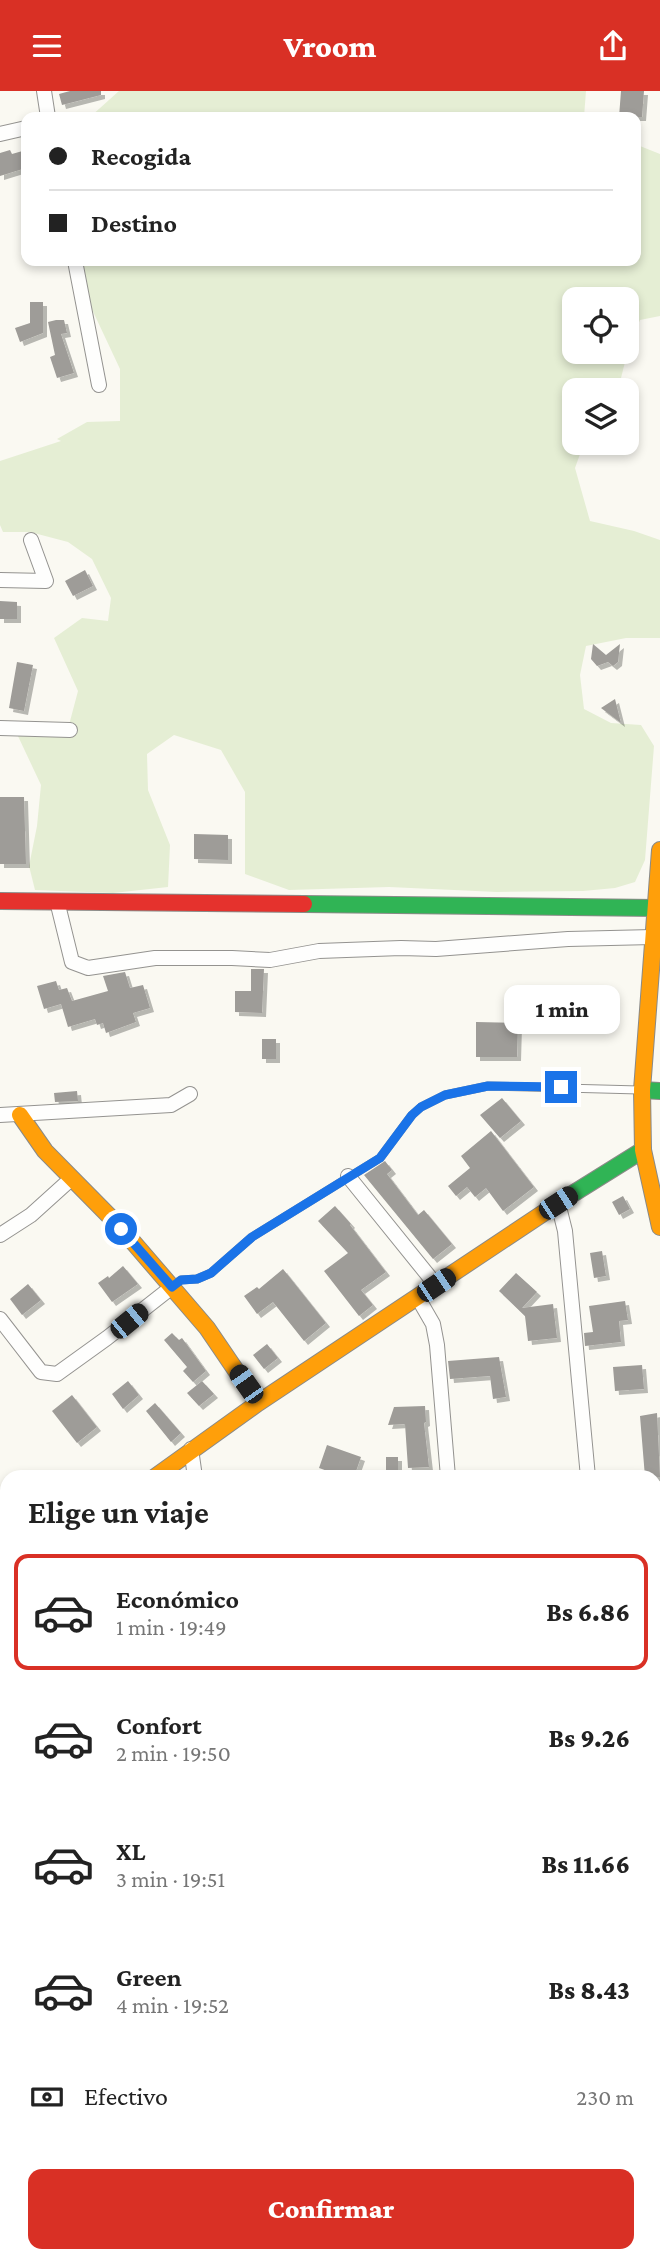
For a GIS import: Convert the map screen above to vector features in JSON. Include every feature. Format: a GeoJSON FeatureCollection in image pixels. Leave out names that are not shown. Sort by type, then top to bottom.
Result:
{"type":"FeatureCollection","features":[{"type":"Feature","properties":{"kind":"street"},"geometry":{"type":"LineString","coordinates":[[44,91],[47,112]]}},
{"type":"Feature","properties":{"kind":"street"},"geometry":{"type":"LineString","coordinates":[[0,134],[21,129]]}},
{"type":"Feature","properties":{"kind":"street"},"geometry":{"type":"LineString","coordinates":[[76,266],[99,385]]}},
{"type":"Feature","properties":{"kind":"street"},"geometry":{"type":"LineString","coordinates":[[0,580],[46,581],[31,540]]}},
{"type":"Feature","properties":{"kind":"street"},"geometry":{"type":"LineString","coordinates":[[0,728],[70,730]]}},
{"type":"Feature","properties":{"kind":"street"},"geometry":{"type":"LineString","coordinates":[[660,850],[653,937],[654,1090],[643,1150],[660,1227]]}},
{"type":"Feature","properties":{"kind":"street"},"geometry":{"type":"LineString","coordinates":[[0,901],[655,908]]}},
{"type":"Feature","properties":{"kind":"street"},"geometry":{"type":"LineString","coordinates":[[57,901],[72,963],[88,968],[155,958],[270,960],[319,951],[436,949],[568,939],[653,937]]}},
{"type":"Feature","properties":{"kind":"street"},"geometry":{"type":"LineString","coordinates":[[0,1115],[171,1105],[190,1094]]}},
{"type":"Feature","properties":{"kind":"street"},"geometry":{"type":"LineString","coordinates":[[20,1115],[45,1151],[121,1229],[207,1328],[258,1403]]}},
{"type":"Feature","properties":{"kind":"street"},"geometry":{"type":"LineString","coordinates":[[164,1470],[258,1403],[558,1203],[643,1150]]}},
{"type":"Feature","properties":{"kind":"street"},"geometry":{"type":"LineString","coordinates":[[348,1176],[436,1285]]}},
{"type":"Feature","properties":{"kind":"street"},"geometry":{"type":"LineString","coordinates":[[0,1235],[31,1215],[72,1178]]}},
{"type":"Feature","properties":{"kind":"street"},"geometry":{"type":"LineString","coordinates":[[558,1203],[565,1231],[587,1470]]}},
{"type":"Feature","properties":{"kind":"street"},"geometry":{"type":"LineString","coordinates":[[0,1319],[41,1372],[57,1374],[172,1287]]}},
{"type":"Feature","properties":{"kind":"street"},"geometry":{"type":"LineString","coordinates":[[418,1297],[433,1324],[437,1345],[447,1470]]}},
{"type":"Feature","properties":{"kind":"street"},"geometry":{"type":"LineString","coordinates":[[191,1449],[194,1470]]}},
{"type":"Feature","properties":{"kind":"lane"},"geometry":{"type":"LineString","coordinates":[[172,1287],[181,1280],[197,1279],[211,1273],[252,1237],[380,1158],[412,1115],[421,1107],[445,1095],[488,1086],[654,1090]]}},
{"type":"Feature","properties":{"kind":"green space"},"geometry":{"type":"Polygon","coordinates":[[[119,91],[586,91],[584,112],[96,112],[119,91]]]}},
{"type":"Feature","properties":{"kind":"green space"},"geometry":{"type":"Polygon","coordinates":[[[641,146],[660,154],[660,316],[639,322],[639,287],[562,287],[562,364],[624,364],[621,378],[562,378],[562,455],[580,455],[575,468],[590,521],[660,540],[660,638],[626,638],[586,646],[580,675],[584,709],[611,723],[641,725],[654,746],[645,860],[635,882],[615,888],[583,891],[497,892],[389,887],[289,890],[245,874],[245,792],[221,750],[174,735],[147,754],[148,790],[170,845],[168,887],[113,893],[35,890],[29,866],[41,785],[17,734],[69,725],[78,691],[54,638],[82,618],[108,621],[111,598],[92,559],[68,542],[30,532],[3,532],[0,525],[0,461],[61,441],[57,439],[87,422],[120,421],[120,369],[89,303],[84,266],[641,266],[641,146]]]}},
{"type":"Feature","properties":{"kind":"building"},"geometry":{"type":"Polygon","coordinates":[[[70,91],[101,91],[101,95],[62,105],[59,94],[70,91]]]}},
{"type":"Feature","properties":{"kind":"building"},"geometry":{"type":"Polygon","coordinates":[[[621,91],[644,91],[642,117],[641,112],[619,112],[621,91]]]}},
{"type":"Feature","properties":{"kind":"building"},"geometry":{"type":"Polygon","coordinates":[[[10,150],[12,154],[21,151],[21,170],[0,176],[0,153],[10,150]]]}},
{"type":"Feature","properties":{"kind":"building"},"geometry":{"type":"Polygon","coordinates":[[[30,302],[43,302],[43,333],[20,342],[15,328],[30,323],[30,302]]]}},
{"type":"Feature","properties":{"kind":"building"},"geometry":{"type":"Polygon","coordinates":[[[64,320],[67,333],[61,334],[74,373],[57,378],[50,357],[55,355],[48,322],[64,320]]]}},
{"type":"Feature","properties":{"kind":"building"},"geometry":{"type":"Polygon","coordinates":[[[85,570],[93,586],[73,596],[65,581],[85,570]]]}},
{"type":"Feature","properties":{"kind":"building"},"geometry":{"type":"Polygon","coordinates":[[[0,601],[17,602],[17,619],[0,619],[0,601]]]}},
{"type":"Feature","properties":{"kind":"building"},"geometry":{"type":"Polygon","coordinates":[[[593,644],[606,655],[620,644],[618,662],[613,666],[608,662],[597,666],[591,659],[593,644]]]}},
{"type":"Feature","properties":{"kind":"building"},"geometry":{"type":"Polygon","coordinates":[[[17,662],[33,665],[24,711],[9,708],[17,662]]]}},
{"type":"Feature","properties":{"kind":"building"},"geometry":{"type":"Polygon","coordinates":[[[615,699],[621,723],[601,708],[615,699]]]}},
{"type":"Feature","properties":{"kind":"building"},"geometry":{"type":"Polygon","coordinates":[[[0,797],[24,797],[26,864],[0,864],[0,797]]]}},
{"type":"Feature","properties":{"kind":"building"},"geometry":{"type":"Polygon","coordinates":[[[194,834],[228,835],[228,860],[194,859],[194,834]]]}},
{"type":"Feature","properties":{"kind":"building"},"geometry":{"type":"Polygon","coordinates":[[[251,969],[264,969],[262,1013],[235,1012],[235,991],[251,991],[251,969]]]}},
{"type":"Feature","properties":{"kind":"building"},"geometry":{"type":"Polygon","coordinates":[[[125,972],[130,988],[143,985],[150,1008],[133,1013],[136,1022],[106,1033],[103,1023],[97,1025],[95,1019],[68,1027],[61,1004],[44,1009],[37,986],[56,981],[59,990],[67,988],[72,1001],[108,991],[103,976],[125,972]]]}},
{"type":"Feature","properties":{"kind":"building"},"geometry":{"type":"Polygon","coordinates":[[[476,1022],[518,1023],[517,1057],[476,1057],[476,1022]]]}},
{"type":"Feature","properties":{"kind":"building"},"geometry":{"type":"Polygon","coordinates":[[[262,1039],[276,1039],[276,1059],[262,1059],[262,1039]]]}},
{"type":"Feature","properties":{"kind":"building"},"geometry":{"type":"Polygon","coordinates":[[[77,1091],[78,1101],[55,1102],[54,1093],[77,1091]]]}},
{"type":"Feature","properties":{"kind":"building"},"geometry":{"type":"Polygon","coordinates":[[[502,1098],[521,1121],[500,1138],[480,1115],[502,1098]]]}},
{"type":"Feature","properties":{"kind":"building"},"geometry":{"type":"Polygon","coordinates":[[[491,1131],[534,1187],[503,1211],[486,1188],[475,1197],[467,1187],[456,1196],[448,1186],[470,1168],[461,1156],[491,1131]]]}},
{"type":"Feature","properties":{"kind":"building"},"geometry":{"type":"Polygon","coordinates":[[[385,1161],[392,1170],[387,1174],[418,1215],[424,1210],[452,1244],[433,1259],[364,1175],[385,1161]]]}},
{"type":"Feature","properties":{"kind":"building"},"geometry":{"type":"Polygon","coordinates":[[[623,1196],[630,1209],[619,1215],[612,1202],[623,1196]]]}},
{"type":"Feature","properties":{"kind":"building"},"geometry":{"type":"Polygon","coordinates":[[[335,1206],[386,1272],[361,1290],[373,1305],[359,1316],[324,1271],[348,1253],[318,1221],[335,1206]]]}},
{"type":"Feature","properties":{"kind":"building"},"geometry":{"type":"Polygon","coordinates":[[[602,1251],[606,1276],[594,1278],[590,1253],[602,1251]]]}},
{"type":"Feature","properties":{"kind":"building"},"geometry":{"type":"Polygon","coordinates":[[[123,1266],[138,1284],[112,1302],[98,1283],[123,1266]]]}},
{"type":"Feature","properties":{"kind":"building"},"geometry":{"type":"Polygon","coordinates":[[[283,1269],[326,1323],[304,1341],[273,1302],[257,1314],[244,1296],[257,1287],[259,1289],[283,1269]]]}},
{"type":"Feature","properties":{"kind":"building"},"geometry":{"type":"Polygon","coordinates":[[[516,1273],[537,1292],[522,1308],[553,1304],[557,1338],[528,1341],[525,1316],[499,1291],[516,1273]]]}},
{"type":"Feature","properties":{"kind":"building"},"geometry":{"type":"Polygon","coordinates":[[[28,1284],[41,1300],[22,1315],[10,1299],[28,1284]]]}},
{"type":"Feature","properties":{"kind":"building"},"geometry":{"type":"Polygon","coordinates":[[[625,1301],[628,1320],[619,1321],[621,1342],[585,1346],[584,1333],[593,1332],[589,1306],[625,1301]]]}},
{"type":"Feature","properties":{"kind":"building"},"geometry":{"type":"Polygon","coordinates":[[[172,1333],[179,1340],[182,1338],[206,1371],[193,1382],[183,1371],[187,1367],[164,1340],[172,1333]]]}},
{"type":"Feature","properties":{"kind":"building"},"geometry":{"type":"Polygon","coordinates":[[[267,1344],[278,1358],[264,1369],[253,1355],[267,1344]]]}},
{"type":"Feature","properties":{"kind":"building"},"geometry":{"type":"Polygon","coordinates":[[[499,1357],[506,1397],[493,1399],[490,1376],[450,1379],[448,1361],[499,1357]]]}},
{"type":"Feature","properties":{"kind":"building"},"geometry":{"type":"Polygon","coordinates":[[[642,1365],[644,1389],[615,1391],[613,1367],[642,1365]]]}},
{"type":"Feature","properties":{"kind":"building"},"geometry":{"type":"Polygon","coordinates":[[[128,1381],[139,1395],[123,1409],[112,1394],[128,1381]]]}},
{"type":"Feature","properties":{"kind":"building"},"geometry":{"type":"Polygon","coordinates":[[[202,1381],[214,1394],[199,1406],[187,1393],[202,1381]]]}},
{"type":"Feature","properties":{"kind":"building"},"geometry":{"type":"Polygon","coordinates":[[[72,1395],[97,1427],[77,1443],[52,1411],[72,1395]]]}},
{"type":"Feature","properties":{"kind":"building"},"geometry":{"type":"Polygon","coordinates":[[[155,1403],[181,1433],[171,1442],[146,1411],[155,1403]]]}},
{"type":"Feature","properties":{"kind":"building"},"geometry":{"type":"Polygon","coordinates":[[[425,1406],[424,1423],[429,1467],[408,1468],[405,1424],[388,1425],[394,1407],[425,1406]]]}},
{"type":"Feature","properties":{"kind":"building"},"geometry":{"type":"Polygon","coordinates":[[[657,1413],[660,1470],[644,1470],[640,1416],[657,1413]]]}},
{"type":"Feature","properties":{"kind":"building"},"geometry":{"type":"Polygon","coordinates":[[[327,1445],[361,1457],[356,1470],[319,1468],[327,1445]]]}},
{"type":"Feature","properties":{"kind":"building"},"geometry":{"type":"Polygon","coordinates":[[[386,1457],[398,1457],[398,1470],[386,1470],[386,1457]]]}},
{"type":"Feature","properties":{"kind":"traffic: fast"},"geometry":{"type":"LineString","coordinates":[[304,904],[655,908]]}},
{"type":"Feature","properties":{"kind":"traffic: fast"},"geometry":{"type":"LineString","coordinates":[[642,1090],[660,1091]]}},
{"type":"Feature","properties":{"kind":"traffic: fast"},"geometry":{"type":"LineString","coordinates":[[566,1198],[643,1150]]}},
{"type":"Feature","properties":{"kind":"traffic: slow"},"geometry":{"type":"LineString","coordinates":[[660,850],[642,1090],[643,1150],[660,1227]]}},
{"type":"Feature","properties":{"kind":"traffic: slow"},"geometry":{"type":"LineString","coordinates":[[20,1115],[45,1151],[121,1228],[207,1328],[258,1403]]}},
{"type":"Feature","properties":{"kind":"traffic: slow"},"geometry":{"type":"LineString","coordinates":[[165,1470],[258,1403],[566,1198]]}},
{"type":"Feature","properties":{"kind":"traffic: jam"},"geometry":{"type":"LineString","coordinates":[[0,901],[304,904]]}},
{"type":"Feature","properties":{"kind":"route"},"geometry":{"type":"LineString","coordinates":[[121,1229],[172,1287],[181,1280],[197,1279],[211,1273],[252,1237],[380,1158],[421,1107],[445,1095],[488,1086],[561,1087]]}}]}
